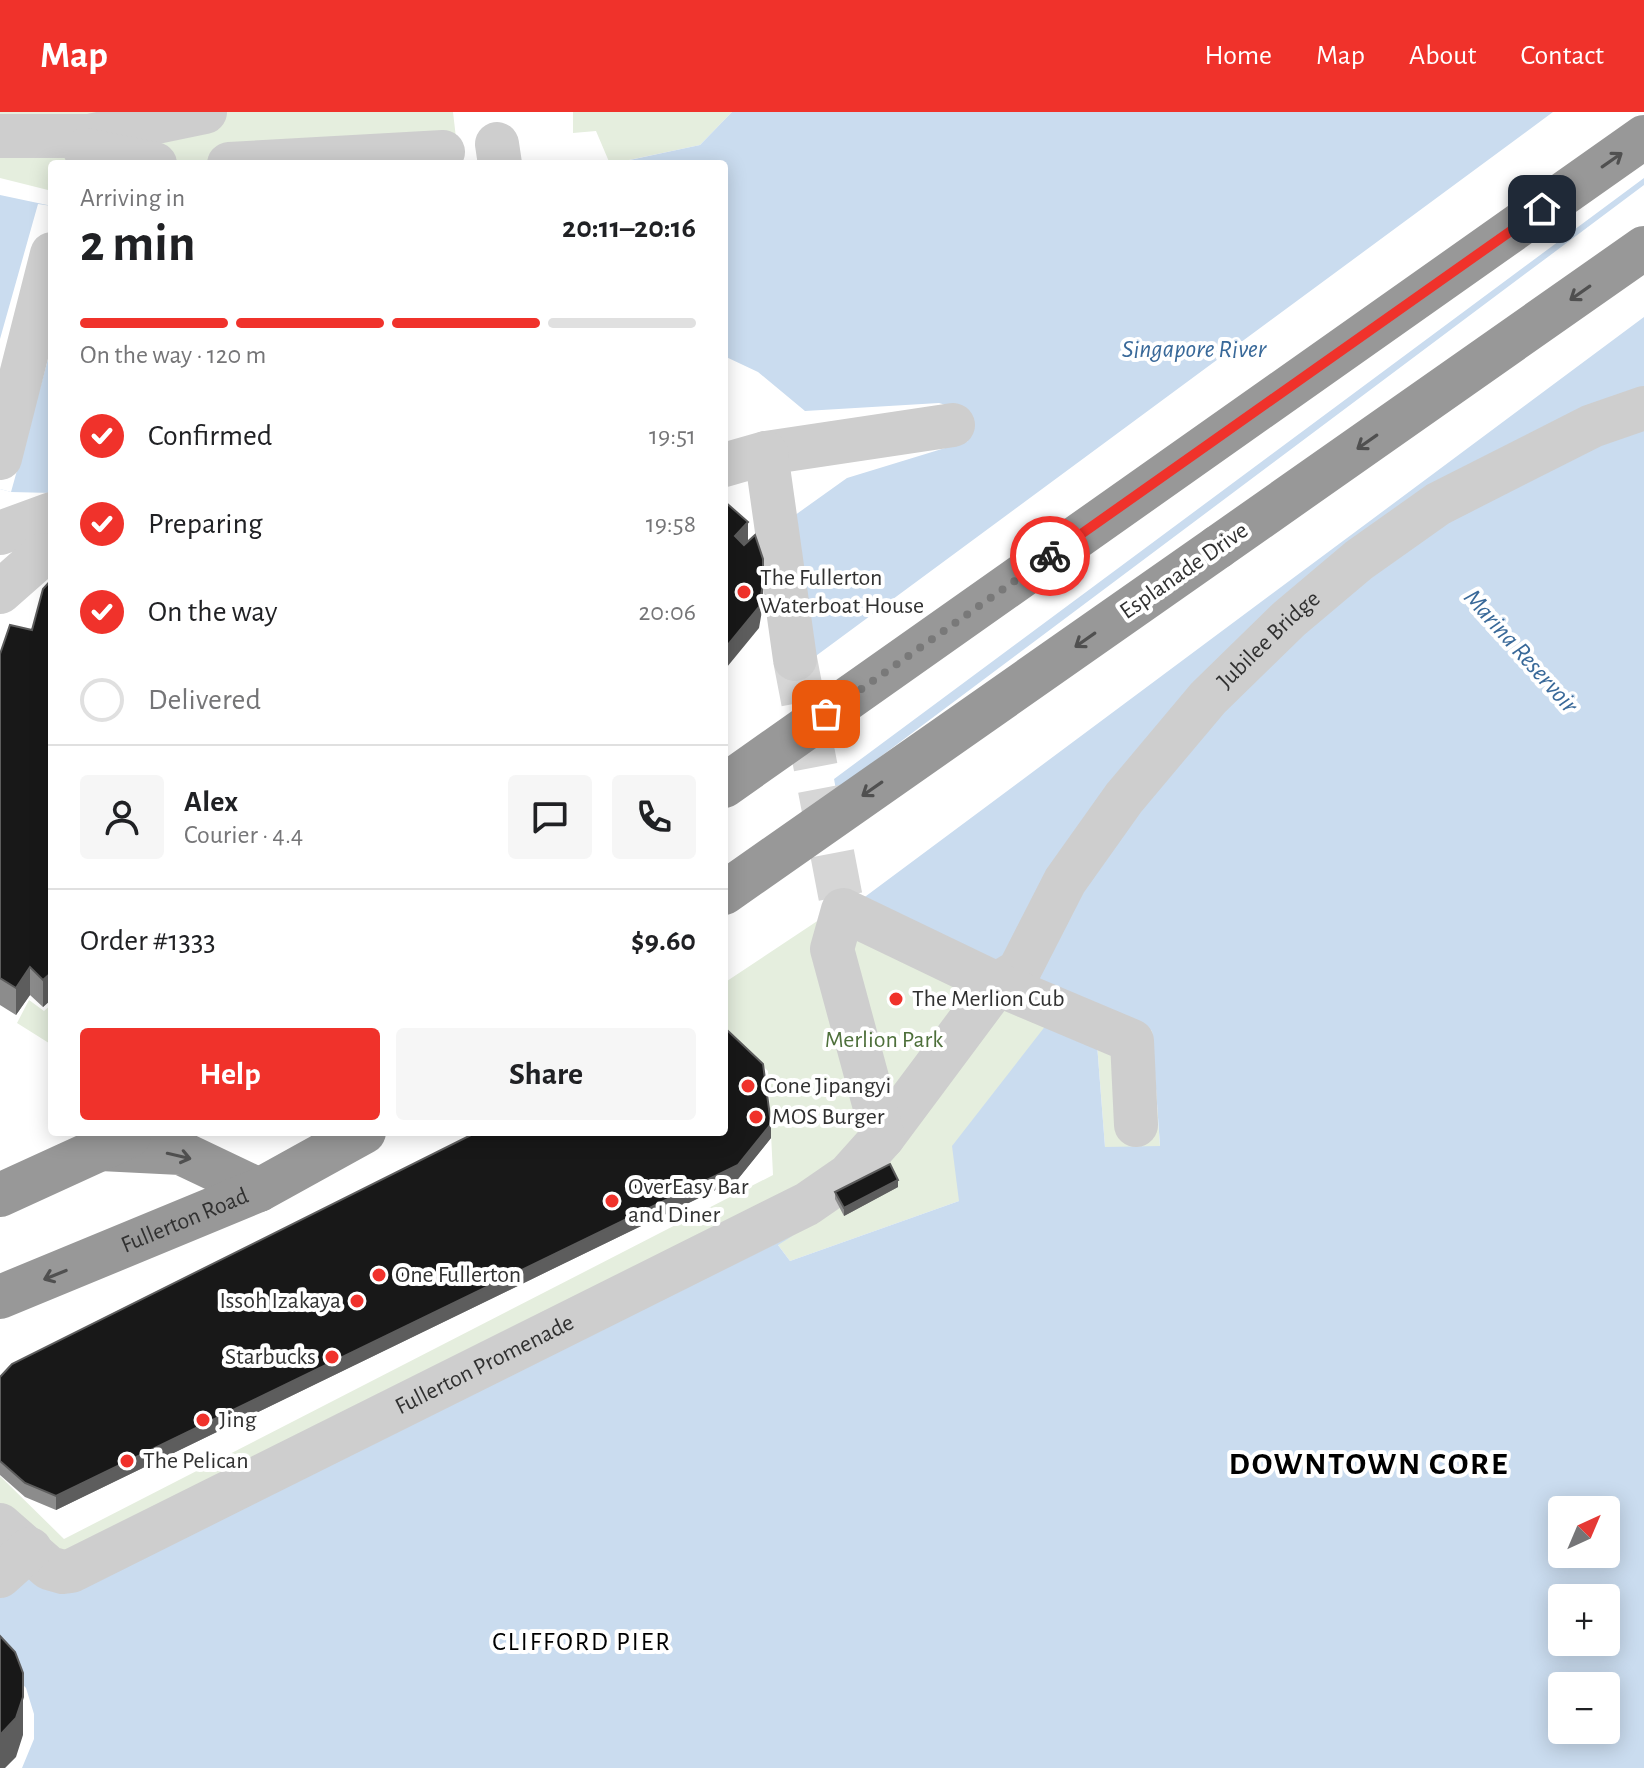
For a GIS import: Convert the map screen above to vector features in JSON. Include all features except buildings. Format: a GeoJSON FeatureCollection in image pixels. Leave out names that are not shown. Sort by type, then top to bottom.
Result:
{"type":"FeatureCollection","features":[{"type":"Feature","properties":{"kind":"highway"},"geometry":{"type":"LineString","coordinates":[[728,783],[1644,137]]}},
{"type":"Feature","properties":{"kind":"highway","name":"Esplanade Drive"},"geometry":{"type":"LineString","coordinates":[[728,890],[1644,248]]}},
{"type":"Feature","properties":{"kind":"highway","name":"Fullerton Road"},"geometry":{"type":"LineString","coordinates":[[0,1297],[259,1190],[357,1136]]}},
{"type":"Feature","properties":{"kind":"highway"},"geometry":{"type":"LineString","coordinates":[[0,1195],[120,1140],[181,1153],[259,1190]]}},
{"type":"Feature","properties":{"kind":"street"},"geometry":{"type":"LineString","coordinates":[[83,141],[205,112]]}},
{"type":"Feature","properties":{"kind":"street"},"geometry":{"type":"LineString","coordinates":[[0,136],[83,141],[142,160]]}},
{"type":"Feature","properties":{"kind":"street"},"geometry":{"type":"LineString","coordinates":[[300,160],[443,152]]}},
{"type":"Feature","properties":{"kind":"street"},"geometry":{"type":"LineString","coordinates":[[0,458],[48,270]]}},
{"type":"Feature","properties":{"kind":"street","name":"Jubilee Bridge"},"geometry":{"type":"LineString","coordinates":[[1008,978],[1065,881],[1124,798],[1208,698],[1289,619],[1359,560],[1438,504],[1592,426],[1644,408]]}},
{"type":"Feature","properties":{"kind":"street"},"geometry":{"type":"LineString","coordinates":[[728,464],[766,453],[953,425]]}},
{"type":"Feature","properties":{"kind":"street"},"geometry":{"type":"LineString","coordinates":[[766,453],[795,659]]}},
{"type":"Feature","properties":{"kind":"street"},"geometry":{"type":"LineString","coordinates":[[0,533],[47,534]]}},
{"type":"Feature","properties":{"kind":"street"},"geometry":{"type":"LineString","coordinates":[[0,592],[47,534]]}},
{"type":"Feature","properties":{"kind":"street"},"geometry":{"type":"LineString","coordinates":[[883,1137],[832,949],[843,910],[1008,978],[1132,1041],[1136,1125]]}},
{"type":"Feature","properties":{"kind":"street","name":"Fullerton Promenade"},"geometry":{"type":"LineString","coordinates":[[10,1550],[49,1568],[71,1571],[807,1204],[849,1175],[883,1137],[1008,978]]}},
{"type":"Feature","properties":{"kind":"green space"},"geometry":{"type":"Polygon","coordinates":[[[0,112],[453,112],[459,160],[48,160],[48,190],[0,178],[0,112]]]}},
{"type":"Feature","properties":{"kind":"green space"},"geometry":{"type":"Polygon","coordinates":[[[573,112],[732,112],[700,145],[629,160],[608,160],[596,131],[573,133],[573,112]]]}},
{"type":"Feature","properties":{"kind":"green space","name":"Merlion Park"},"geometry":{"type":"Polygon","coordinates":[[[855,896],[1152,1031],[1160,1147],[1105,1147],[1097,1044],[959,1201],[790,1261],[778,1245],[51,1591],[0,1552],[0,1476],[64,1539],[773,1175],[768,1071],[728,1032],[728,980],[855,896]]]}},
{"type":"Feature","properties":{"kind":"green space"},"geometry":{"type":"Polygon","coordinates":[[[29,1000],[44,1011],[48,1008],[48,1042],[17,1023],[29,1000]]]}},
{"type":"Feature","properties":{"kind":"water","name":"Marina Reservoir"},"geometry":{"type":"Polygon","coordinates":[[[732,112],[1644,112],[1644,1768],[0,1768],[0,1552],[52,1591],[794,1235],[778,1245],[790,1261],[959,1201],[952,1146],[1050,1020],[1097,1044],[1105,1147],[1160,1146],[1152,1031],[855,896],[791,518],[847,478],[968,441],[966,411],[939,403],[805,411],[758,372],[728,358],[728,160],[630,160],[700,145],[732,112]]]}},
{"type":"Feature","properties":{"kind":"water"},"geometry":{"type":"Polygon","coordinates":[[[0,195],[48,205],[48,493],[0,489],[0,195]]]}},
{"type":"Feature","properties":{"kind":"pier"},"geometry":{"type":"Polygon","coordinates":[[[1553,112],[1644,112],[1644,178],[830,782],[809,661],[1553,112]]]}},
{"type":"Feature","properties":{"kind":"pier"},"geometry":{"type":"Polygon","coordinates":[[[1644,185],[1644,317],[858,902],[851,897],[832,793],[1644,185]]]}},
{"type":"Feature","properties":{"kind":"pier"},"geometry":{"type":"Polygon","coordinates":[[[38,204],[48,205],[48,359],[11,492],[0,489],[0,339],[38,204]]]}},
{"type":"Feature","properties":{"kind":"pier"},"geometry":{"type":"Polygon","coordinates":[[[6,1666],[26,1688],[34,1714],[34,1739],[22,1768],[0,1768],[6,1666]]]}},
{"type":"Feature","properties":{"kind":"tunnel"},"geometry":{"type":"LineString","coordinates":[[795,659],[843,910]]}},
{"type":"Feature","properties":{"kind":"way so far"},"geometry":{"type":"LineString","coordinates":[[826,714],[1050,556]]}},
{"type":"Feature","properties":{"kind":"place","name":"The Fullerton Waterboat House"},"geometry":{"type":"Point","coordinates":[744,592]}},
{"type":"Feature","properties":{"kind":"place","name":"The Merlion Cub"},"geometry":{"type":"Point","coordinates":[896,999]}},
{"type":"Feature","properties":{"kind":"place","name":"Cone Jipangyi"},"geometry":{"type":"Point","coordinates":[748,1086]}},
{"type":"Feature","properties":{"kind":"place","name":"MOS Burger"},"geometry":{"type":"Point","coordinates":[756,1117]}},
{"type":"Feature","properties":{"kind":"place","name":"OverEasy Bar and Diner"},"geometry":{"type":"Point","coordinates":[612,1201]}},
{"type":"Feature","properties":{"kind":"place","name":"One Fullerton"},"geometry":{"type":"Point","coordinates":[379,1275]}},
{"type":"Feature","properties":{"kind":"place","name":"Issoh Izakaya"},"geometry":{"type":"Point","coordinates":[357,1301]}},
{"type":"Feature","properties":{"kind":"place","name":"Starbucks"},"geometry":{"type":"Point","coordinates":[332,1357]}},
{"type":"Feature","properties":{"kind":"place","name":"Jing"},"geometry":{"type":"Point","coordinates":[203,1420]}},
{"type":"Feature","properties":{"kind":"place","name":"The Pelican"},"geometry":{"type":"Point","coordinates":[127,1461]}},
{"type":"Feature","properties":{"kind":"district","name":"DOWNTOWN CORE"},"geometry":{"type":"Point","coordinates":[1369,1464]}},
{"type":"Feature","properties":{"kind":"district","name":"CLIFFORD PIER"},"geometry":{"type":"Point","coordinates":[582,1642]}},
{"type":"Feature","properties":{"kind":"route"},"geometry":{"type":"LineString","coordinates":[[1050,556],[1542,209]]}},
{"type":"Feature","properties":{"kind":"water label","name":"Singapore River"},"geometry":{"type":"Point","coordinates":[1194,349]}}]}
